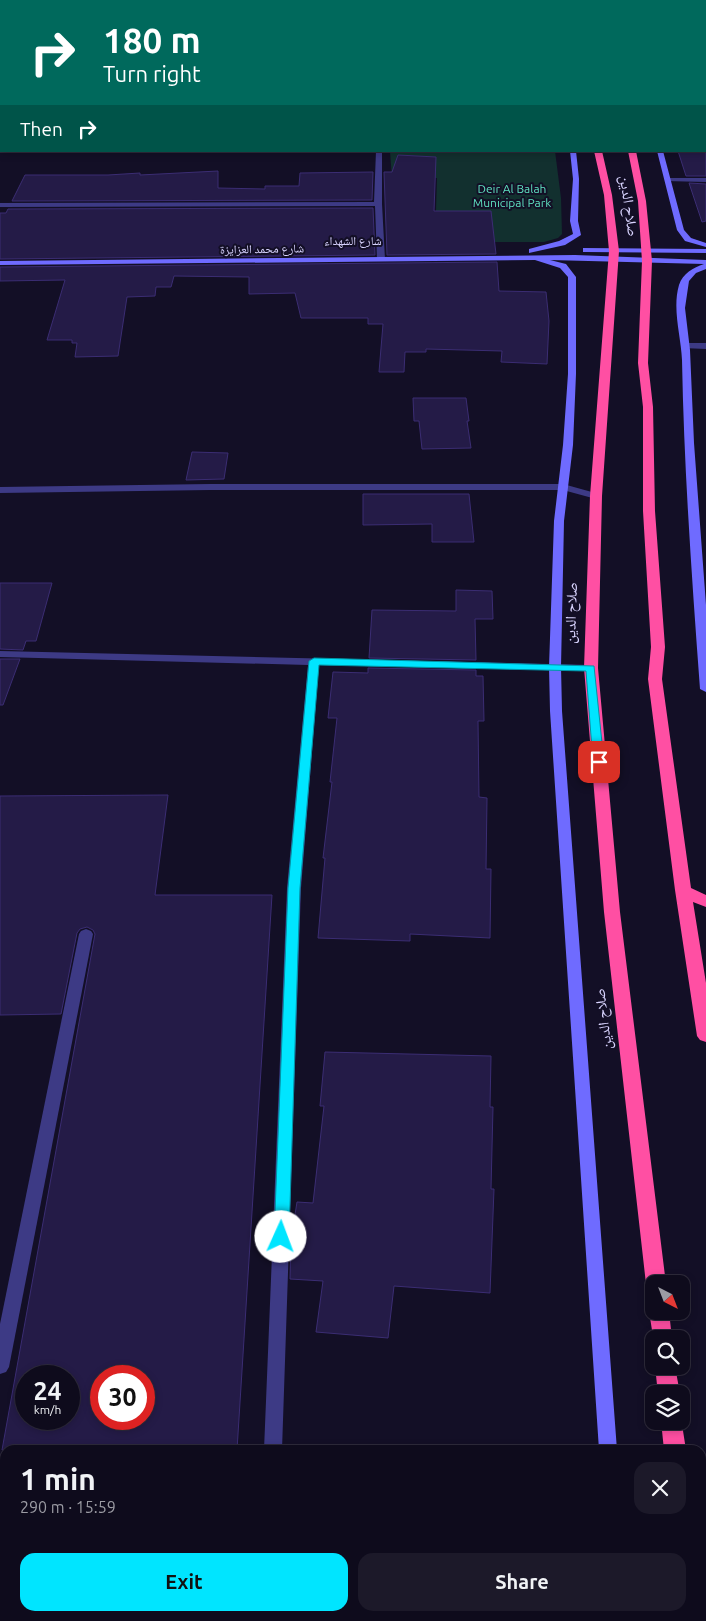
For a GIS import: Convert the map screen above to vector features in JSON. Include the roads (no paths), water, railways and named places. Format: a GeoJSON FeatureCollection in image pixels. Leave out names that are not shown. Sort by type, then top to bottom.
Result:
{"type":"FeatureCollection","features":[{"type":"Feature","properties":{"kind":"highway","name":"صلاح الدين"},"geometry":{"type":"LineString","coordinates":[[598,152],[608,195],[614,255],[608,313],[596,496],[591,668],[612,912],[655,1275]]}},
{"type":"Feature","properties":{"kind":"highway","name":"صلاح الدين"},"geometry":{"type":"LineString","coordinates":[[632,152],[642,200],[646,256],[643,362],[648,407],[649,510],[658,647],[655,679],[706,1036]]}},
{"type":"Feature","properties":{"kind":"highway"},"geometry":{"type":"LineString","coordinates":[[684,890],[706,902]]}},
{"type":"Feature","properties":{"kind":"highway"},"geometry":{"type":"LineString","coordinates":[[673,1430],[674,1445]]}},
{"type":"Feature","properties":{"kind":"main road"},"geometry":{"type":"LineString","coordinates":[[535,254],[577,236],[574,221],[576,179],[573,152]]}},
{"type":"Feature","properties":{"kind":"main road"},"geometry":{"type":"LineString","coordinates":[[660,152],[678,224],[685,239],[706,245]]}},
{"type":"Feature","properties":{"kind":"main road"},"geometry":{"type":"LineString","coordinates":[[646,256],[706,251]]}},
{"type":"Feature","properties":{"kind":"main road"},"geometry":{"type":"LineString","coordinates":[[535,254],[563,266],[572,277],[572,383],[568,444],[559,521],[555,667],[556,711],[608,1445]]}},
{"type":"Feature","properties":{"kind":"main road","name":"شارع محمد العزايزة"},"geometry":{"type":"LineString","coordinates":[[0,264],[380,255],[535,254],[574,257],[646,256]]}},
{"type":"Feature","properties":{"kind":"main road","name":"شارع الشهداء"},"geometry":{"type":"LineString","coordinates":[[0,255],[380,255]]}},
{"type":"Feature","properties":{"kind":"main road"},"geometry":{"type":"LineString","coordinates":[[646,256],[706,262]]}},
{"type":"Feature","properties":{"kind":"main road"},"geometry":{"type":"LineString","coordinates":[[706,266],[696,269],[686,276],[680,309],[686,346],[690,478],[706,689]]}},
{"type":"Feature","properties":{"kind":"street"},"geometry":{"type":"LineString","coordinates":[[378,152],[380,255]]}},
{"type":"Feature","properties":{"kind":"street"},"geometry":{"type":"LineString","coordinates":[[667,180],[706,180]]}},
{"type":"Feature","properties":{"kind":"street"},"geometry":{"type":"LineString","coordinates":[[0,205],[378,204]]}},
{"type":"Feature","properties":{"kind":"street"},"geometry":{"type":"LineString","coordinates":[[686,346],[706,346]]}},
{"type":"Feature","properties":{"kind":"street"},"geometry":{"type":"LineString","coordinates":[[0,490],[563,487],[596,496]]}},
{"type":"Feature","properties":{"kind":"street"},"geometry":{"type":"LineString","coordinates":[[0,654],[591,668]]}},
{"type":"Feature","properties":{"kind":"street"},"geometry":{"type":"LineString","coordinates":[[273,1445],[294,888],[314,661]]}},
{"type":"Feature","properties":{"kind":"street"},"geometry":{"type":"LineString","coordinates":[[0,1367],[86,934]]}},
{"type":"Feature","properties":{"kind":"park label","name":"Deir Al Balah Municipal Park"},"geometry":{"type":"Point","coordinates":[512,196]}}]}
